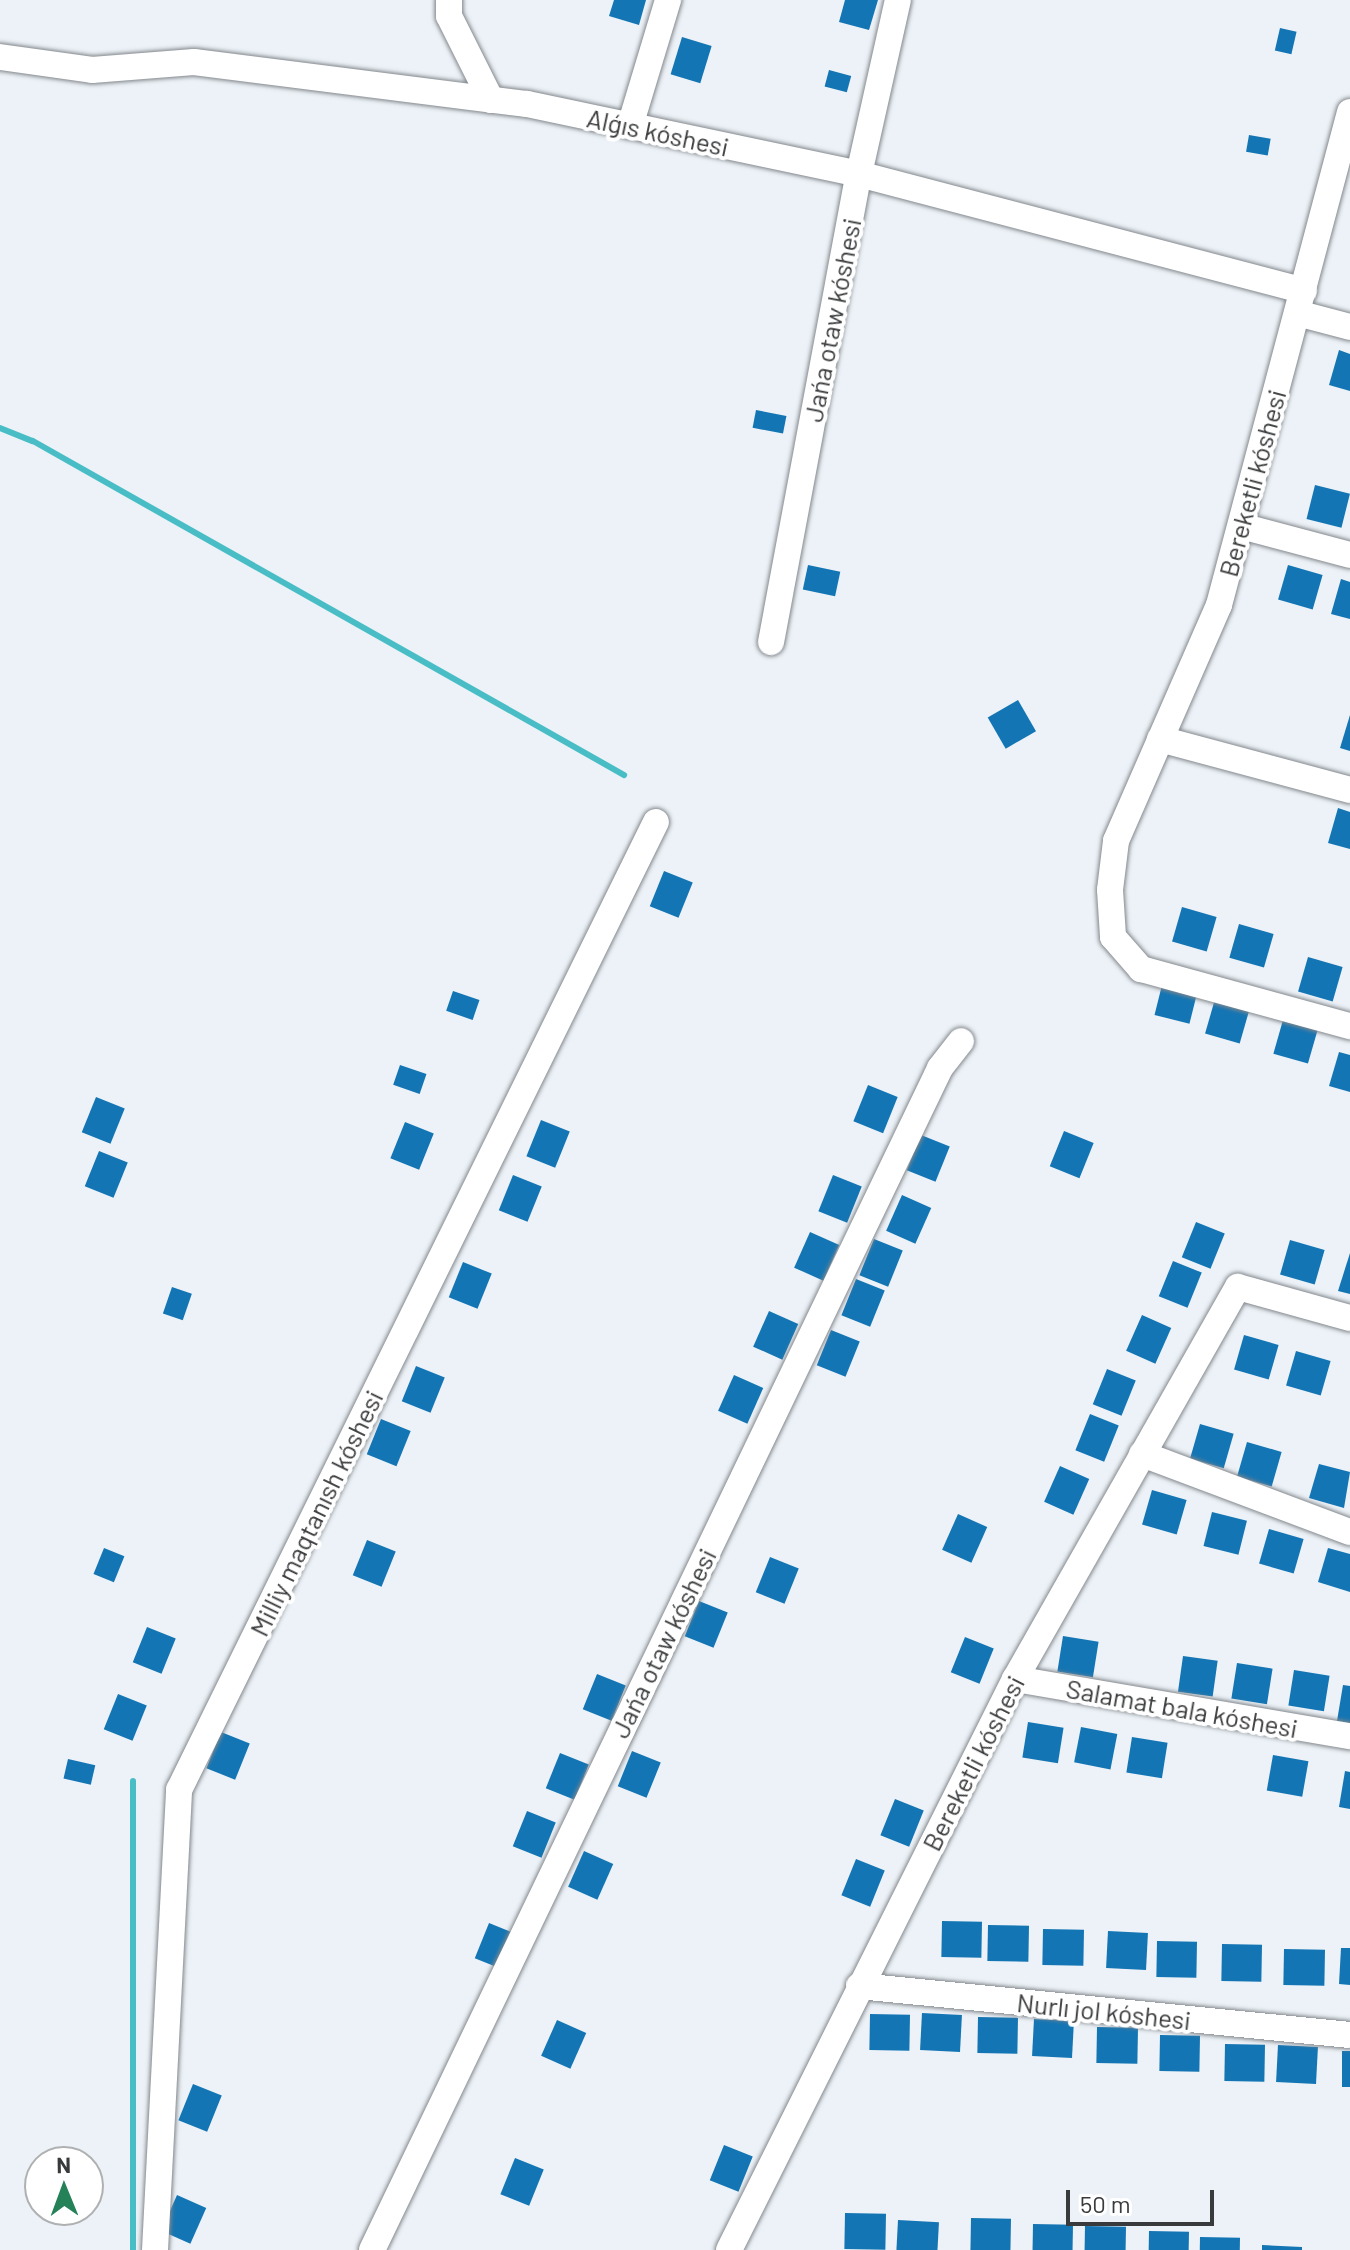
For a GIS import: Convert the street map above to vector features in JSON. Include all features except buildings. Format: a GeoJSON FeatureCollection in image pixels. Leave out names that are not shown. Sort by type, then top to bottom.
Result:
{"type":"FeatureCollection","features":[{"type":"Feature","properties":{"kind":"street"},"geometry":{"type":"LineString","coordinates":[[449,0],[449,16],[491,100]]}},
{"type":"Feature","properties":{"kind":"street"},"geometry":{"type":"LineString","coordinates":[[630,126],[668,0]]}},
{"type":"Feature","properties":{"kind":"street","name":"Jańa otaw kóshesi"},"geometry":{"type":"LineString","coordinates":[[771,642],[859,174],[898,0]]}},
{"type":"Feature","properties":{"kind":"street","name":"Alǵıs kóshesi"},"geometry":{"type":"LineString","coordinates":[[0,57],[92,70],[194,62],[491,100],[630,126],[859,174],[1300,302],[1350,327]]}},
{"type":"Feature","properties":{"kind":"street","name":"Bereketli kóshesi"},"geometry":{"type":"LineString","coordinates":[[1350,112],[1219,605],[1116,841],[1113,937],[1141,969],[1350,1026]]}},
{"type":"Feature","properties":{"kind":"street"},"geometry":{"type":"LineString","coordinates":[[1241,526],[1350,555]]}},
{"type":"Feature","properties":{"kind":"street"},"geometry":{"type":"LineString","coordinates":[[1160,739],[1350,790]]}},
{"type":"Feature","properties":{"kind":"street","name":"Milliy maqtanısh kóshesi"},"geometry":{"type":"LineString","coordinates":[[155,2250],[179,1790],[656,822]]}},
{"type":"Feature","properties":{"kind":"street","name":"Jańa otaw kóshesi"},"geometry":{"type":"LineString","coordinates":[[372,2250],[940,1068],[961,1041]]}},
{"type":"Feature","properties":{"kind":"street","name":"Bereketli kóshesi"},"geometry":{"type":"LineString","coordinates":[[729,2250],[1015,1679],[1238,1287],[1350,1318]]}},
{"type":"Feature","properties":{"kind":"street"},"geometry":{"type":"LineString","coordinates":[[1142,1454],[1350,1532]]}},
{"type":"Feature","properties":{"kind":"street","name":"Salamat bala kóshesi"},"geometry":{"type":"LineString","coordinates":[[1015,1679],[1350,1736]]}},
{"type":"Feature","properties":{"kind":"street","name":"Nurlı jol kóshesi"},"geometry":{"type":"LineString","coordinates":[[859,1986],[1350,2035]]}},
{"type":"Feature","properties":{"kind":"waterway"},"geometry":{"type":"LineString","coordinates":[[0,428],[33,441],[624,775]]}},
{"type":"Feature","properties":{"kind":"waterway"},"geometry":{"type":"LineString","coordinates":[[133,1781],[133,2250]]}}]}
